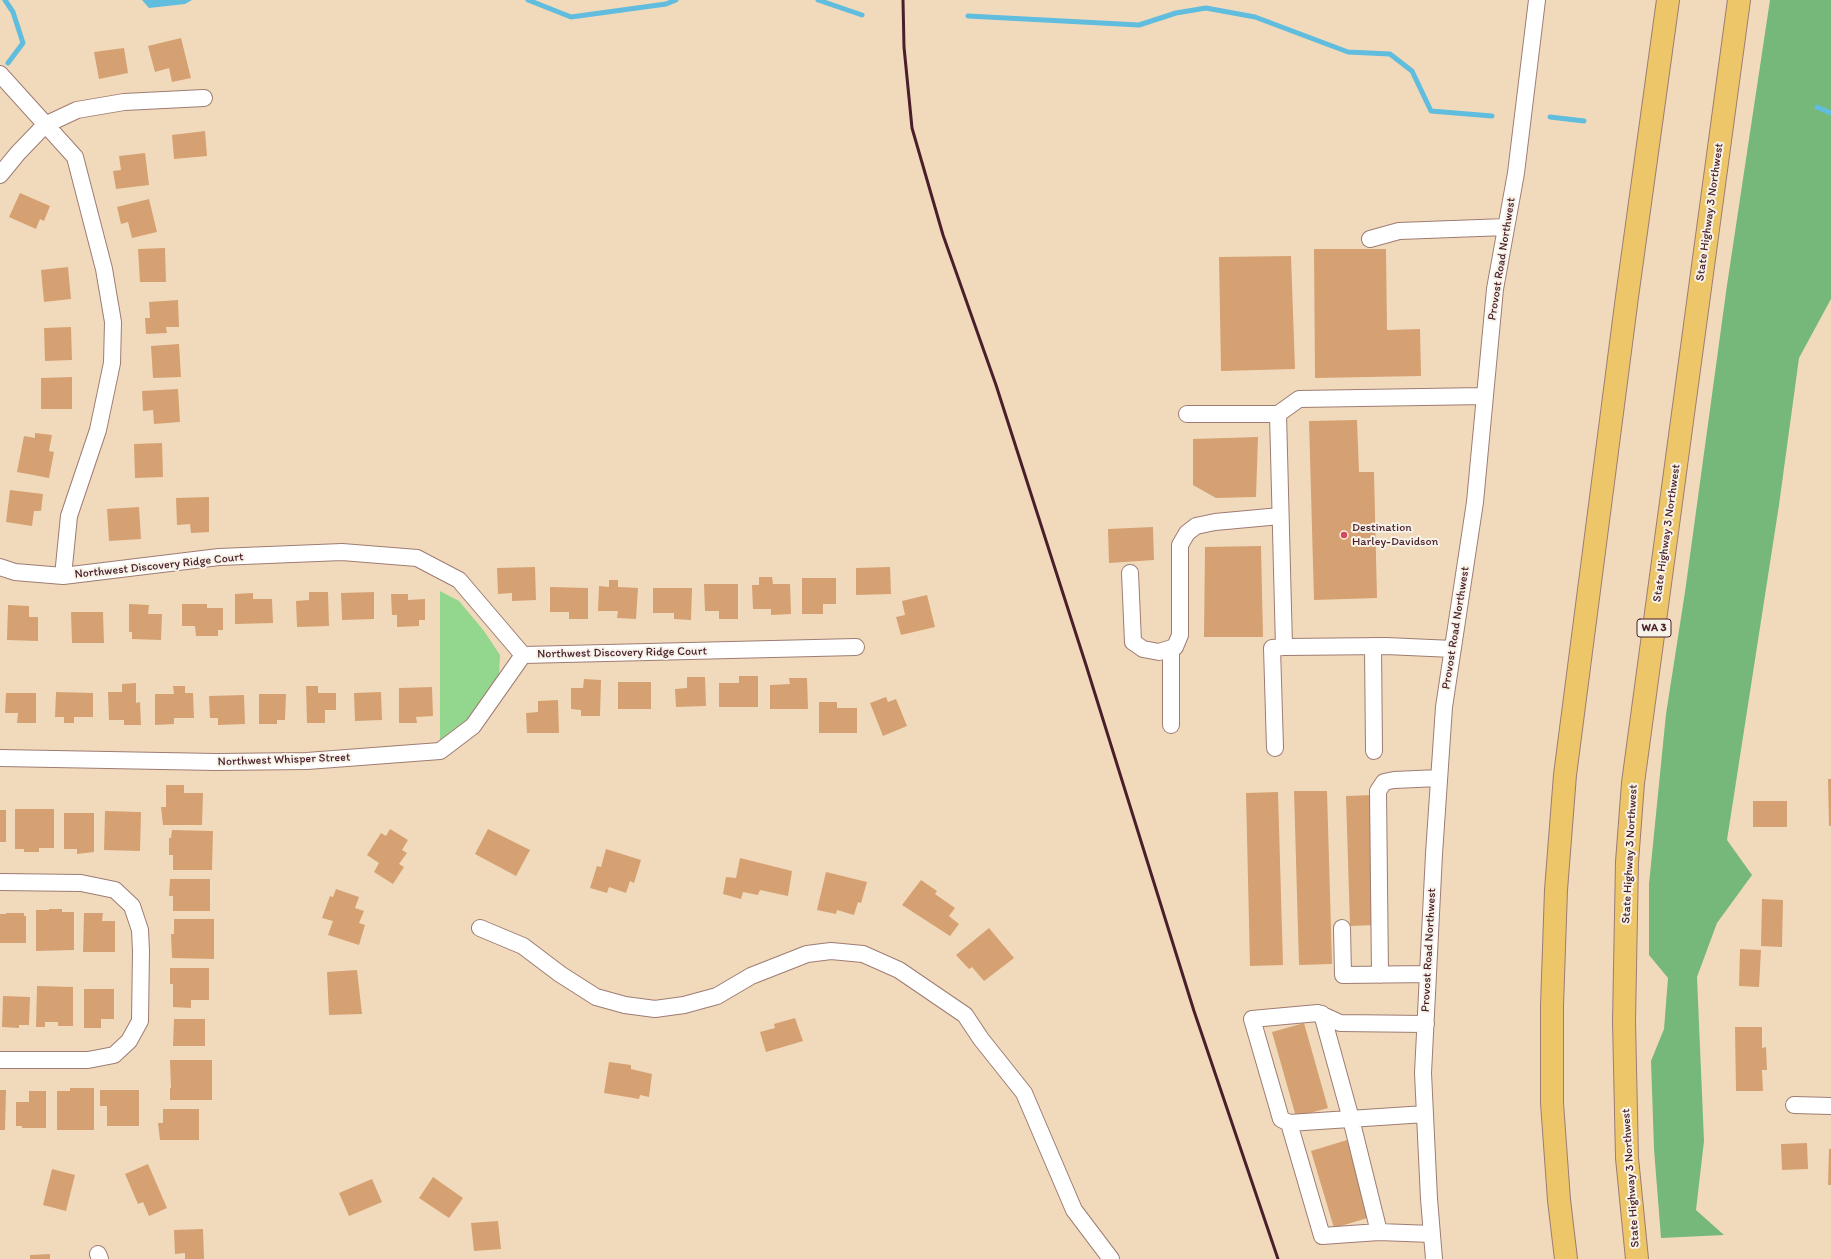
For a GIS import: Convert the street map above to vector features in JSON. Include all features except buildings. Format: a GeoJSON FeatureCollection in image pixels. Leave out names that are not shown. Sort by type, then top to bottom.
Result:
{"type":"FeatureCollection","features":[{"type":"Feature","properties":{"kind":"highway"},"geometry":{"type":"LineString","coordinates":[[1566,1259],[1559,1200],[1552,1103],[1552,1013],[1556,890],[1565,775],[1625,313],[1668,0]]}},
{"type":"Feature","properties":{"kind":"highway","name":"State Highway 3 Northwest"},"geometry":{"type":"LineString","coordinates":[[1637,1259],[1627,1158],[1624,1021],[1627,862],[1633,782],[1739,0]]}},
{"type":"Feature","properties":{"kind":"street","name":"Provost Road Northwest"},"geometry":{"type":"LineString","coordinates":[[1434,1259],[1423,1073],[1444,707],[1475,502],[1495,289],[1516,173],[1537,0]]}},
{"type":"Feature","properties":{"kind":"street"},"geometry":{"type":"LineString","coordinates":[[0,74],[75,157],[103,261],[113,322],[112,363],[98,430],[69,516],[63,576]]}},
{"type":"Feature","properties":{"kind":"street"},"geometry":{"type":"LineString","coordinates":[[0,175],[18,153],[45,125],[77,110],[124,102],[204,98]]}},
{"type":"Feature","properties":{"kind":"street"},"geometry":{"type":"LineString","coordinates":[[1370,239],[1399,231],[1506,227]]}},
{"type":"Feature","properties":{"kind":"street"},"geometry":{"type":"LineString","coordinates":[[1187,414],[1278,414],[1299,399],[1485,396]]}},
{"type":"Feature","properties":{"kind":"street"},"geometry":{"type":"LineString","coordinates":[[1278,414],[1284,647]]}},
{"type":"Feature","properties":{"kind":"street"},"geometry":{"type":"LineString","coordinates":[[1130,573],[1133,642],[1143,649],[1159,652],[1175,647],[1180,635],[1180,545],[1187,533],[1196,526],[1215,522],[1280,516]]}},
{"type":"Feature","properties":{"kind":"street","name":"Northwest Discovery Ridge Court"},"geometry":{"type":"LineString","coordinates":[[0,567],[15,572],[63,576],[219,557],[342,552],[417,558],[459,580],[523,655],[856,647]]}},
{"type":"Feature","properties":{"kind":"street"},"geometry":{"type":"LineString","coordinates":[[1275,748],[1272,648],[1373,646],[1453,649]]}},
{"type":"Feature","properties":{"kind":"street"},"geometry":{"type":"LineString","coordinates":[[1373,646],[1374,751]]}},
{"type":"Feature","properties":{"kind":"street"},"geometry":{"type":"LineString","coordinates":[[1171,648],[1171,725]]}},
{"type":"Feature","properties":{"kind":"street","name":"Northwest Whisper Street"},"geometry":{"type":"LineString","coordinates":[[0,758],[216,762],[307,761],[440,751],[473,726],[523,655]]}},
{"type":"Feature","properties":{"kind":"street"},"geometry":{"type":"LineString","coordinates":[[1380,975],[1378,791],[1384,782],[1394,780],[1439,778]]}},
{"type":"Feature","properties":{"kind":"street"},"geometry":{"type":"LineString","coordinates":[[0,882],[81,883],[115,890],[132,906],[140,930],[141,951],[140,1021],[128,1041],[114,1055],[88,1060],[0,1060]]}},
{"type":"Feature","properties":{"kind":"street"},"geometry":{"type":"LineString","coordinates":[[480,928],[523,946],[560,974],[596,997],[625,1005],[655,1009],[684,1005],[717,996],[751,976],[807,954],[831,951],[863,954],[899,970],[964,1015],[1024,1093],[1074,1210],[1111,1259]]}},
{"type":"Feature","properties":{"kind":"street"},"geometry":{"type":"LineString","coordinates":[[1342,928],[1343,975],[1428,974]]}},
{"type":"Feature","properties":{"kind":"street"},"geometry":{"type":"LineString","coordinates":[[1425,1114],[1289,1123],[1281,1119],[1252,1019],[1318,1013],[1340,1023],[1426,1024]]}},
{"type":"Feature","properties":{"kind":"street"},"geometry":{"type":"LineString","coordinates":[[1322,1014],[1351,1119],[1379,1232]]}},
{"type":"Feature","properties":{"kind":"street"},"geometry":{"type":"LineString","coordinates":[[1794,1105],[1831,1106]]}},
{"type":"Feature","properties":{"kind":"street"},"geometry":{"type":"LineString","coordinates":[[1289,1123],[1322,1236],[1379,1232],[1432,1234]]}},
{"type":"Feature","properties":{"kind":"green space"},"geometry":{"type":"Polygon","coordinates":[[[1770,0],[1831,0],[1831,299],[1799,358],[1779,505],[1727,840],[1752,875],[1717,923],[1697,977],[1704,1141],[1696,1210],[1724,1235],[1661,1238],[1654,1149],[1651,1061],[1664,1029],[1668,978],[1649,955],[1649,884],[1666,714],[1685,592],[1727,285],[1770,0]]]}},
{"type":"Feature","properties":{"kind":"green space"},"geometry":{"type":"Polygon","coordinates":[[[440,591],[459,601],[484,631],[500,655],[499,678],[471,716],[453,734],[440,741],[440,591]]]}},
{"type":"Feature","properties":{"kind":"water"},"geometry":{"type":"Polygon","coordinates":[[[142,0],[192,0],[185,4],[149,8],[142,0]]]}},
{"type":"Feature","properties":{"kind":"waterway"},"geometry":{"type":"LineString","coordinates":[[5,0],[13,12],[23,43],[8,63]]}},
{"type":"Feature","properties":{"kind":"waterway"},"geometry":{"type":"LineString","coordinates":[[528,0],[571,17],[666,4],[676,0]]}},
{"type":"Feature","properties":{"kind":"waterway"},"geometry":{"type":"LineString","coordinates":[[818,0],[862,15]]}},
{"type":"Feature","properties":{"kind":"waterway"},"geometry":{"type":"LineString","coordinates":[[968,16],[1139,25],[1176,13],[1206,8],[1255,17],[1348,52],[1390,54],[1412,71],[1431,111],[1492,116]]}},
{"type":"Feature","properties":{"kind":"waterway"},"geometry":{"type":"LineString","coordinates":[[1817,107],[1831,113]]}},
{"type":"Feature","properties":{"kind":"waterway"},"geometry":{"type":"LineString","coordinates":[[1550,117],[1584,121]]}},
{"type":"Feature","properties":{"kind":"railway"},"geometry":{"type":"LineString","coordinates":[[903,0],[904,47],[912,128],[943,235],[996,385],[1086,665],[1194,1011],[1278,1259]]}},
{"type":"Feature","properties":{"kind":"place","name":"Destination Harley-Davidson"},"geometry":{"type":"Point","coordinates":[1344,535]}}]}
